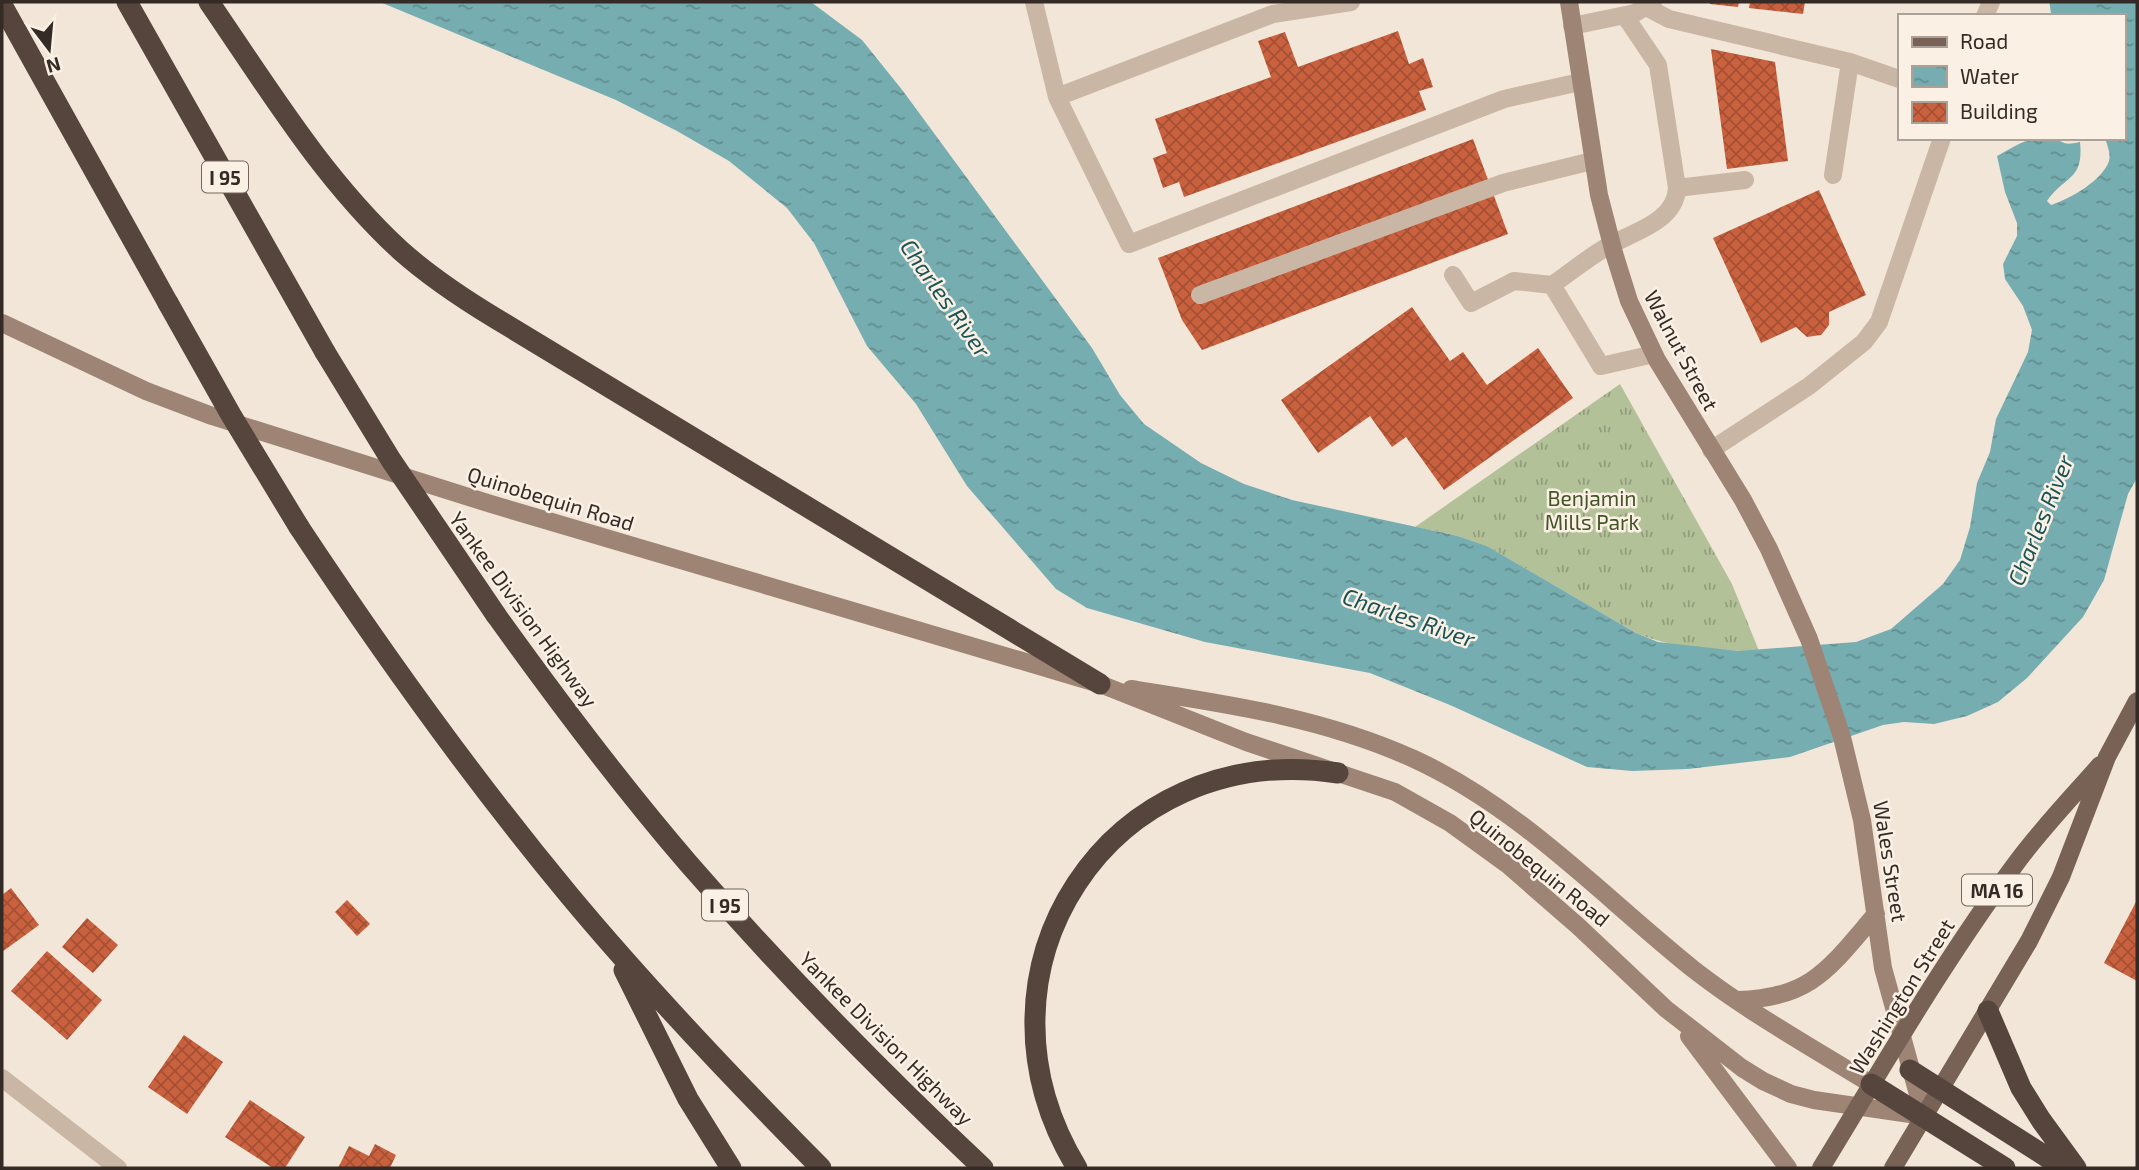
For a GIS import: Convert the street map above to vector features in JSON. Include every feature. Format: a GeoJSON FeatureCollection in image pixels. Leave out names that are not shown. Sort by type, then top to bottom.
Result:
{"type":"FeatureCollection","features":[{"type":"Feature","properties":{"kind":"highway","name":"Yankee Division Highway"},"geometry":{"type":"LineString","coordinates":[[127,2],[325,352],[405,481],[496,615],[610,767],[731,911],[869,1057],[984,1168]]}},
{"type":"Feature","properties":{"kind":"highway"},"geometry":{"type":"LineString","coordinates":[[209,2],[294,127],[330,174],[384,234],[428,273],[469,302],[1100,684]]}},
{"type":"Feature","properties":{"kind":"highway"},"geometry":{"type":"LineString","coordinates":[[2,5],[230,415],[299,527],[371,633],[455,750],[610,943],[732,1077],[821,1168]]}},
{"type":"Feature","properties":{"kind":"highway"},"geometry":{"type":"LineString","coordinates":[[1077,1168],[1047,1104],[1038,1065],[1034,1022],[1038,978],[1043,958],[1057,918],[1078,881],[1121,832],[1155,808],[1194,788],[1250,772],[1317,770],[1338,773]]}},
{"type":"Feature","properties":{"kind":"highway"},"geometry":{"type":"LineString","coordinates":[[610,943],[688,1098],[731,1168]]}},
{"type":"Feature","properties":{"kind":"highway"},"geometry":{"type":"LineString","coordinates":[[1988,1011],[2021,1088],[2076,1168]]}},
{"type":"Feature","properties":{"kind":"highway"},"geometry":{"type":"LineString","coordinates":[[1910,1070],[2064,1168]]}},
{"type":"Feature","properties":{"kind":"highway"},"geometry":{"type":"LineString","coordinates":[[1871,1084],[2005,1168]]}},
{"type":"Feature","properties":{"kind":"main road","name":"Walnut Street"},"geometry":{"type":"LineString","coordinates":[[1569,2],[1592,161],[1611,244],[1629,300],[1654,354],[1750,512],[1799,616],[1828,695]]}},
{"type":"Feature","properties":{"kind":"main road","name":"Quinobequin Road"},"geometry":{"type":"LineString","coordinates":[[2,323],[146,391],[268,435],[491,504],[1100,684],[1246,743],[1395,792],[1423,807],[1508,865],[1666,1009],[1742,1068],[1773,1087],[1807,1098],[1858,1108],[1924,1116]]}},
{"type":"Feature","properties":{"kind":"main road","name":"Quinobequin Road"},"geometry":{"type":"LineString","coordinates":[[1100,684],[1289,716],[1357,737],[1423,764],[1470,790],[1525,827],[1676,955],[1737,1000],[1871,1084]]}},
{"type":"Feature","properties":{"kind":"main road","name":"Wales Street"},"geometry":{"type":"LineString","coordinates":[[1828,695],[1854,778],[1870,863],[1883,968],[1924,1116]]}},
{"type":"Feature","properties":{"kind":"main road","name":"Washington Street"},"geometry":{"type":"LineString","coordinates":[[1892,1168],[2029,942],[2061,877],[2107,757],[2137,701]]}},
{"type":"Feature","properties":{"kind":"main road","name":"Washington Street"},"geometry":{"type":"LineString","coordinates":[[1821,1168],[1901,1035],[2018,860],[2107,757]]}},
{"type":"Feature","properties":{"kind":"main road"},"geometry":{"type":"LineString","coordinates":[[1737,1000],[1777,997],[1811,983],[1831,966],[1876,914]]}},
{"type":"Feature","properties":{"kind":"main road"},"geometry":{"type":"LineString","coordinates":[[1666,1009],[1714,1067],[1788,1168]]}},
{"type":"Feature","properties":{"kind":"street"},"geometry":{"type":"LineString","coordinates":[[1034,2],[1057,97],[1129,244],[1504,99],[1580,82]]}},
{"type":"Feature","properties":{"kind":"street"},"geometry":{"type":"LineString","coordinates":[[1057,97],[1273,14],[1351,2]]}},
{"type":"Feature","properties":{"kind":"street"},"geometry":{"type":"LineString","coordinates":[[1572,26],[1625,16],[1650,4],[1669,19],[1850,62],[1898,79]]}},
{"type":"Feature","properties":{"kind":"street"},"geometry":{"type":"LineString","coordinates":[[1453,275],[1471,303],[1514,281],[1552,285],[1611,244],[1639,232],[1669,210],[1677,197],[1677,188],[1658,65],[1625,16]]}},
{"type":"Feature","properties":{"kind":"street"},"geometry":{"type":"LineString","coordinates":[[1833,175],[1850,62]]}},
{"type":"Feature","properties":{"kind":"street"},"geometry":{"type":"LineString","coordinates":[[1711,450],[1809,386],[1871,335],[1879,322],[1941,140]]}},
{"type":"Feature","properties":{"kind":"street"},"geometry":{"type":"LineString","coordinates":[[1200,295],[1503,183],[1592,161]]}},
{"type":"Feature","properties":{"kind":"street"},"geometry":{"type":"LineString","coordinates":[[1677,188],[1745,180]]}},
{"type":"Feature","properties":{"kind":"street"},"geometry":{"type":"LineString","coordinates":[[1552,285],[1601,366],[1654,354]]}},
{"type":"Feature","properties":{"kind":"street"},"geometry":{"type":"LineString","coordinates":[[2,1078],[118,1168]]}},
{"type":"Feature","properties":{"kind":"green space","name":"Benjamin Mills Park"},"geometry":{"type":"Polygon","coordinates":[[[1620,384],[1732,584],[1759,651],[1696,648],[1665,643],[1636,633],[1487,546],[1458,536],[1415,527],[1620,384]]]}},
{"type":"Feature","properties":{"kind":"water","name":"Charles River"},"geometry":{"type":"Polygon","coordinates":[[[380,2],[811,2],[862,40],[903,91],[1092,348],[1120,395],[1144,424],[1201,463],[1244,484],[1292,500],[1458,536],[1487,546],[1636,633],[1658,642],[1738,651],[1856,642],[1891,629],[1943,584],[1960,560],[1970,527],[1977,483],[1990,452],[1996,419],[2028,352],[2032,330],[2023,306],[2005,279],[2003,264],[2017,236],[2017,223],[2005,192],[1997,156],[2030,140],[2057,140],[2067,144],[2080,142],[2076,171],[2047,201],[2051,205],[2076,193],[2100,175],[2109,161],[2106,140],[2125,140],[2125,14],[2081,14],[2079,2],[2137,2],[2137,478],[2128,494],[2104,580],[2083,617],[2027,678],[1998,702],[1967,716],[1934,724],[1904,722],[1883,725],[1790,757],[1688,769],[1632,771],[1587,767],[1450,705],[1370,673],[1205,642],[1087,608],[1056,589],[967,486],[916,404],[867,346],[814,243],[787,208],[729,161],[616,100],[380,2]]]}},
{"type":"Feature","properties":{"kind":"building"},"geometry":{"type":"Polygon","coordinates":[[[1710,2],[1739,2],[1738,7],[1710,2]]]}},
{"type":"Feature","properties":{"kind":"building"},"geometry":{"type":"Polygon","coordinates":[[[1750,2],[1805,2],[1803,14],[1749,8],[1750,2]]]}},
{"type":"Feature","properties":{"kind":"building"},"geometry":{"type":"Polygon","coordinates":[[[1398,31],[1409,64],[1423,58],[1433,87],[1419,91],[1426,110],[1184,197],[1179,182],[1163,188],[1153,158],[1167,153],[1155,119],[1271,77],[1258,41],[1285,32],[1298,67],[1398,31]]]}},
{"type":"Feature","properties":{"kind":"building"},"geometry":{"type":"Polygon","coordinates":[[[1711,49],[1775,62],[1788,161],[1727,169],[1711,49]]]}},
{"type":"Feature","properties":{"kind":"building"},"geometry":{"type":"Polygon","coordinates":[[[1473,139],[1508,234],[1202,350],[1182,320],[1158,258],[1473,139]]]}},
{"type":"Feature","properties":{"kind":"building"},"geometry":{"type":"Polygon","coordinates":[[[1819,190],[1866,295],[1829,312],[1829,325],[1821,335],[1807,337],[1796,327],[1761,343],[1713,238],[1819,190]]]}},
{"type":"Feature","properties":{"kind":"building"},"geometry":{"type":"Polygon","coordinates":[[[1412,307],[1450,361],[1463,352],[1487,385],[1538,348],[1573,398],[1444,490],[1406,437],[1392,447],[1370,416],[1318,453],[1281,400],[1412,307]]]}},
{"type":"Feature","properties":{"kind":"building"},"geometry":{"type":"Polygon","coordinates":[[[11,888],[39,925],[2,952],[2,895],[11,888]]]}},
{"type":"Feature","properties":{"kind":"building"},"geometry":{"type":"Polygon","coordinates":[[[347,900],[370,924],[357,936],[335,912],[347,900]]]}},
{"type":"Feature","properties":{"kind":"building"},"geometry":{"type":"Polygon","coordinates":[[[2137,900],[2137,981],[2104,963],[2137,900]]]}},
{"type":"Feature","properties":{"kind":"building"},"geometry":{"type":"Polygon","coordinates":[[[87,918],[118,945],[93,973],[62,947],[87,918]]]}},
{"type":"Feature","properties":{"kind":"building"},"geometry":{"type":"Polygon","coordinates":[[[47,951],[102,1000],[67,1040],[11,991],[47,951]]]}},
{"type":"Feature","properties":{"kind":"building"},"geometry":{"type":"Polygon","coordinates":[[[184,1035],[223,1062],[187,1114],[148,1087],[184,1035]]]}},
{"type":"Feature","properties":{"kind":"building"},"geometry":{"type":"Polygon","coordinates":[[[250,1100],[305,1137],[285,1168],[273,1168],[225,1137],[250,1100]]]}},
{"type":"Feature","properties":{"kind":"building"},"geometry":{"type":"Polygon","coordinates":[[[375,1144],[396,1155],[390,1168],[338,1168],[349,1146],[369,1156],[375,1144]]]}},
{"type":"Feature","properties":{"kind":"waterway"},"geometry":{"type":"LineString","coordinates":[[2068,2],[2070,14]]}}]}
